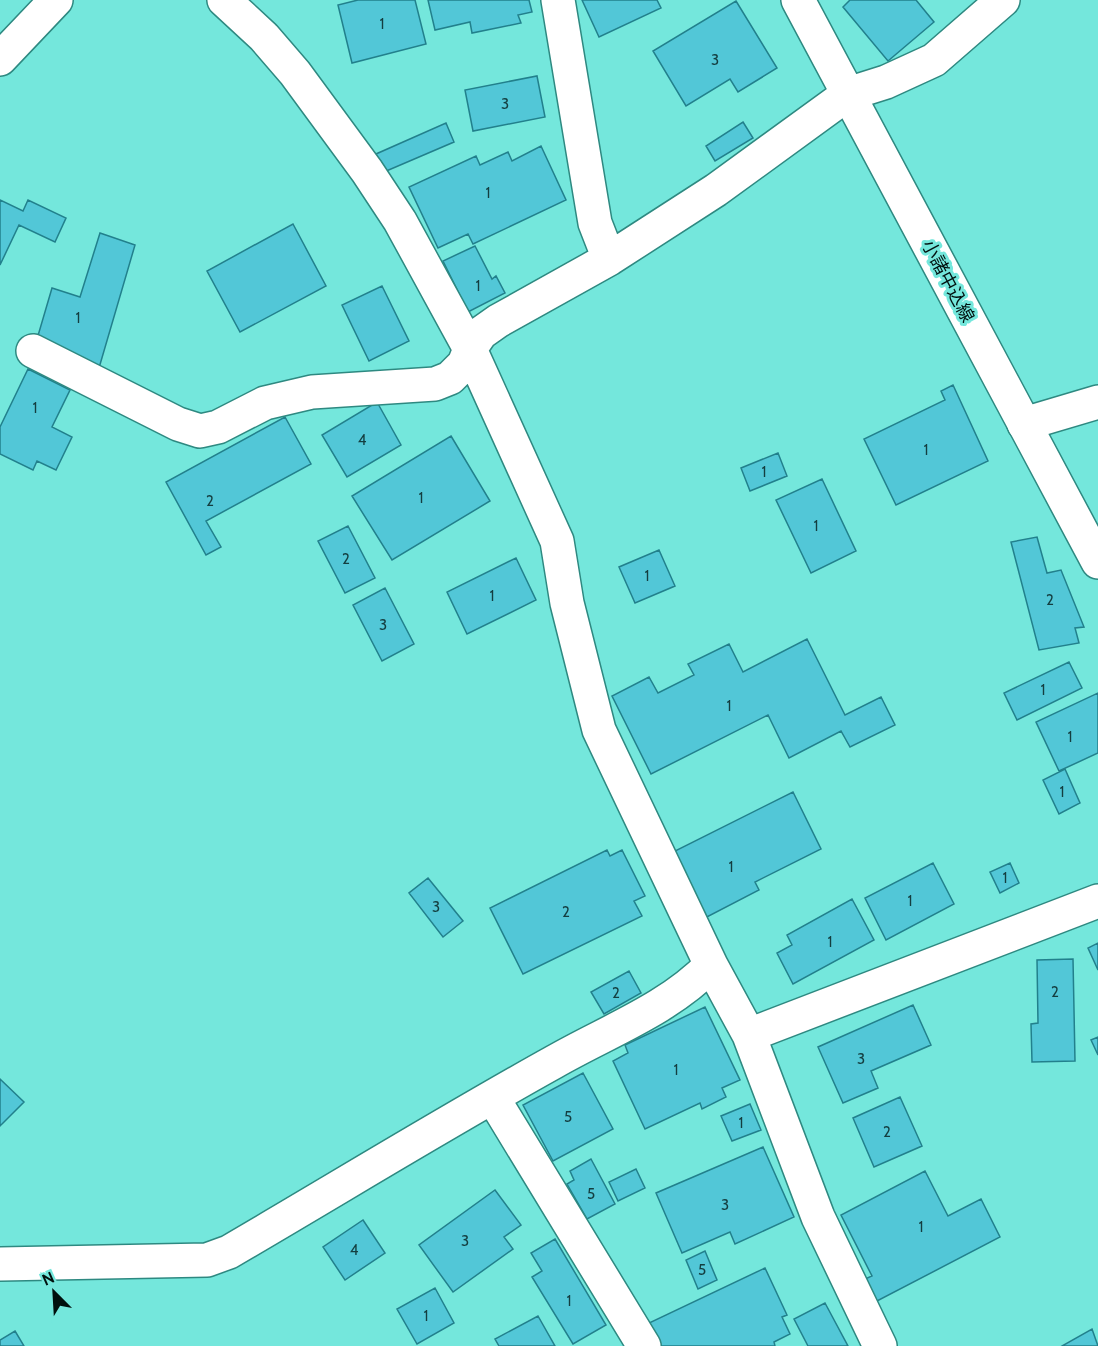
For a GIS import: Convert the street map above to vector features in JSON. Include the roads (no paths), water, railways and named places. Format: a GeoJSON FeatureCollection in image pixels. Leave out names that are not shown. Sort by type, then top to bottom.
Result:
{"type":"FeatureCollection","features":[{"type":"Feature","properties":{"kind":"street"},"geometry":{"type":"LineString","coordinates":[[0,59],[56,0]]}},
{"type":"Feature","properties":{"kind":"street"},"geometry":{"type":"LineString","coordinates":[[224,0],[264,37],[295,73],[367,171],[400,221],[470,349],[557,541],[567,603],[599,730],[711,965],[749,1035],[818,1217],[880,1346]]}},
{"type":"Feature","properties":{"kind":"street"},"geometry":{"type":"LineString","coordinates":[[558,0],[595,223],[609,259]]}},
{"type":"Feature","properties":{"kind":"street","name":"小諸中込線"},"geometry":{"type":"LineString","coordinates":[[798,0],[1098,562]]}},
{"type":"Feature","properties":{"kind":"street"},"geometry":{"type":"LineString","coordinates":[[33,351],[178,424],[200,431],[218,427],[265,403],[285,397],[368,387],[435,384],[450,378],[464,364],[470,349],[481,333],[498,321],[609,259],[716,190],[848,94],[886,82],[934,60],[1003,0]]}},
{"type":"Feature","properties":{"kind":"street"},"geometry":{"type":"LineString","coordinates":[[1024,424],[1098,402]]}},
{"type":"Feature","properties":{"kind":"street"},"geometry":{"type":"LineString","coordinates":[[749,1035],[1098,901]]}},
{"type":"Feature","properties":{"kind":"street"},"geometry":{"type":"LineString","coordinates":[[0,1263],[207,1260],[229,1252],[555,1061],[640,1018],[689,987],[711,965]]}},
{"type":"Feature","properties":{"kind":"street"},"geometry":{"type":"LineString","coordinates":[[493,1098],[645,1346]]}}]}
